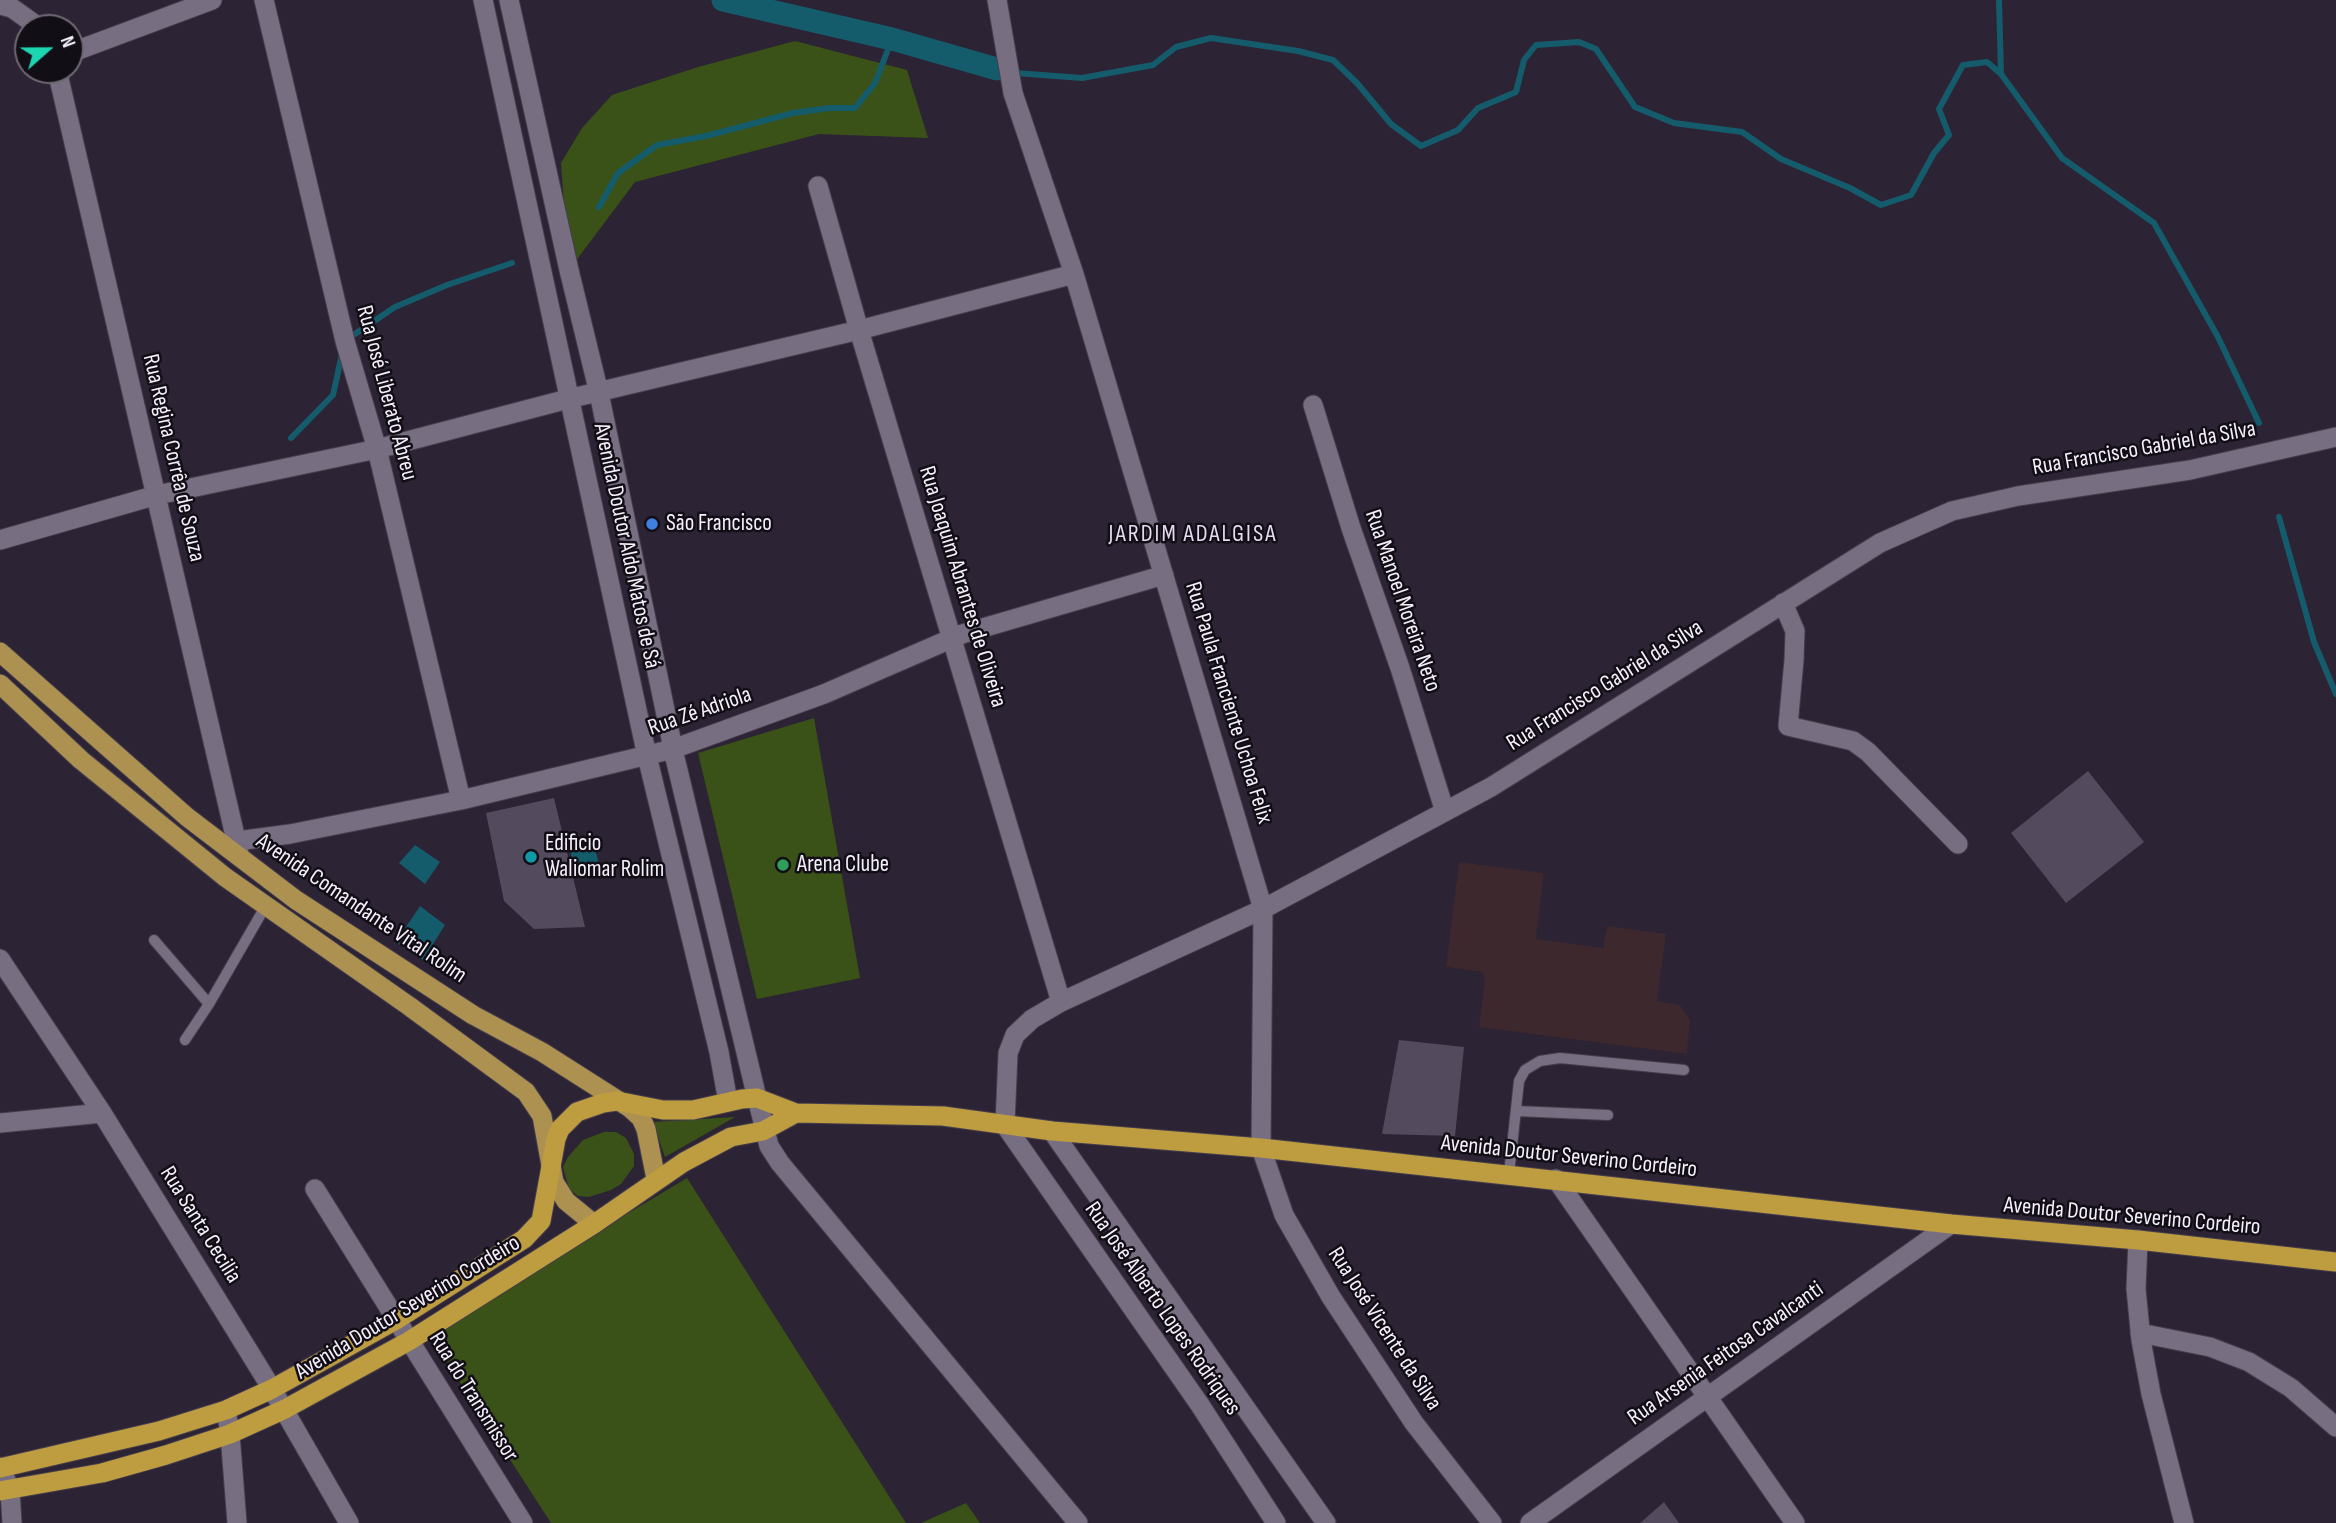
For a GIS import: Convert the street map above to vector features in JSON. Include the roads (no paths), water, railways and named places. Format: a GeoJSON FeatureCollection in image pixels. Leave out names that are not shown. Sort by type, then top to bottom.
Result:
{"type":"FeatureCollection","features":[{"type":"Feature","properties":{"kind":"highway","name":"Avenida Doutor Severino Cordeiro"},"geometry":{"type":"LineString","coordinates":[[617,1101],[663,1110],[693,1110],[757,1098],[796,1113],[943,1116],[1052,1131],[1261,1148],[1951,1224],[2138,1240],[2336,1262]]}},
{"type":"Feature","properties":{"kind":"highway"},"geometry":{"type":"LineString","coordinates":[[551,1170],[555,1139],[568,1120],[588,1107],[617,1101]]}},
{"type":"Feature","properties":{"kind":"highway"},"geometry":{"type":"LineString","coordinates":[[594,1224],[656,1179],[707,1149],[731,1137],[764,1131],[796,1113]]}},
{"type":"Feature","properties":{"kind":"highway","name":"Avenida Doutor Severino Cordeiro"},"geometry":{"type":"LineString","coordinates":[[0,1468],[159,1431],[226,1410],[272,1389],[396,1320],[524,1239],[541,1221],[551,1170]]}},
{"type":"Feature","properties":{"kind":"highway","name":"Avenida Doutor Severino Cordeiro"},"geometry":{"type":"LineString","coordinates":[[5,1490],[102,1473],[230,1434],[285,1409],[409,1341],[594,1224]]}},
{"type":"Feature","properties":{"kind":"main road","name":"Avenida Comandante Vital Rolim"},"geometry":{"type":"LineString","coordinates":[[0,652],[187,817],[238,849],[296,900],[473,1015],[542,1052],[617,1101]]}},
{"type":"Feature","properties":{"kind":"main road"},"geometry":{"type":"LineString","coordinates":[[0,684],[81,760],[225,877],[526,1092],[542,1116],[551,1170],[560,1194],[594,1224]]}},
{"type":"Feature","properties":{"kind":"main road"},"geometry":{"type":"LineString","coordinates":[[617,1101],[641,1118],[646,1129],[656,1179]]}},
{"type":"Feature","properties":{"kind":"street"},"geometry":{"type":"LineString","coordinates":[[84,48],[212,0]]}},
{"type":"Feature","properties":{"kind":"street","name":"Rua José Liberato Abreu"},"geometry":{"type":"LineString","coordinates":[[264,0],[345,341],[377,449],[461,800]]}},
{"type":"Feature","properties":{"kind":"street","name":"Avenida Doutor Aldo Matos de Sá"},"geometry":{"type":"LineString","coordinates":[[482,0],[647,756],[719,1052],[728,1102]]}},
{"type":"Feature","properties":{"kind":"street","name":"Avenida Doutor Aldo Matos de Sá"},"geometry":{"type":"LineString","coordinates":[[509,0],[599,393],[673,749],[769,1146],[780,1163],[1078,1523]]}},
{"type":"Feature","properties":{"kind":"street","name":"Rua Paula Franciente Uchoa Felix"},"geometry":{"type":"LineString","coordinates":[[997,0],[1013,93],[1074,274],[1264,909],[1261,1148]]}},
{"type":"Feature","properties":{"kind":"street"},"geometry":{"type":"LineString","coordinates":[[0,5],[20,14]]}},
{"type":"Feature","properties":{"kind":"street","name":"Rua Regina Corrêa de Souza"},"geometry":{"type":"LineString","coordinates":[[60,84],[238,849]]}},
{"type":"Feature","properties":{"kind":"street","name":"Rua Joaquim Abrantes de Oliveira"},"geometry":{"type":"LineString","coordinates":[[818,186],[1061,1002]]}},
{"type":"Feature","properties":{"kind":"street"},"geometry":{"type":"LineString","coordinates":[[0,540],[157,495],[377,449],[1074,274]]}},
{"type":"Feature","properties":{"kind":"street","name":"Rua Manoel Moreira Neto"},"geometry":{"type":"LineString","coordinates":[[1313,405],[1446,813]]}},
{"type":"Feature","properties":{"kind":"street","name":"Rua Francisco Gabriel da Silva"},"geometry":{"type":"LineString","coordinates":[[1005,1125],[1008,1053],[1015,1035],[1032,1019],[1061,1002],[1264,909],[1446,813],[1880,543],[1952,511],[2018,496],[2190,470],[2336,437]]}},
{"type":"Feature","properties":{"kind":"street","name":"Rua Zé Adriola"},"geometry":{"type":"LineString","coordinates":[[238,849],[290,834],[461,800],[673,749],[824,694],[952,638],[1164,575]]}},
{"type":"Feature","properties":{"kind":"street"},"geometry":{"type":"LineString","coordinates":[[1783,603],[1794,631],[1788,726],[1853,741],[1868,752],[1958,844]]}},
{"type":"Feature","properties":{"kind":"street","name":"Rua Santa Cecilia"},"geometry":{"type":"LineString","coordinates":[[0,959],[102,1113],[285,1409],[349,1523]]}},
{"type":"Feature","properties":{"kind":"street"},"geometry":{"type":"LineString","coordinates":[[0,1123],[102,1113]]}},
{"type":"Feature","properties":{"kind":"street","name":"Rua José Alberto Lopes Rodriques"},"geometry":{"type":"LineString","coordinates":[[1005,1125],[1200,1405],[1276,1523]]}},
{"type":"Feature","properties":{"kind":"street","name":"Rua José Alberto Lopes Rodriques"},"geometry":{"type":"LineString","coordinates":[[1052,1131],[1326,1523]]}},
{"type":"Feature","properties":{"kind":"street","name":"Rua José Vicente da Silva"},"geometry":{"type":"LineString","coordinates":[[1261,1148],[1283,1215],[1331,1297],[1414,1423],[1492,1523]]}},
{"type":"Feature","properties":{"kind":"street"},"geometry":{"type":"LineString","coordinates":[[1556,1179],[1795,1523]]}},
{"type":"Feature","properties":{"kind":"street","name":"Rua do Transmissor"},"geometry":{"type":"LineString","coordinates":[[315,1189],[523,1523]]}},
{"type":"Feature","properties":{"kind":"street","name":"Rua Arsenia Feitosa Cavalcanti"},"geometry":{"type":"LineString","coordinates":[[1530,1523],[1951,1224]]}},
{"type":"Feature","properties":{"kind":"street"},"geometry":{"type":"LineString","coordinates":[[2138,1240],[2136,1289],[2140,1332],[2151,1394],[2184,1523]]}},
{"type":"Feature","properties":{"kind":"street"},"geometry":{"type":"LineString","coordinates":[[2140,1332],[2210,1347],[2249,1362],[2291,1388],[2336,1427]]}},
{"type":"Feature","properties":{"kind":"street"},"geometry":{"type":"LineString","coordinates":[[226,1410],[237,1523]]}},
{"type":"Feature","properties":{"kind":"street"},"geometry":{"type":"LineString","coordinates":[[0,1468],[12,1523]]}},
{"type":"Feature","properties":{"kind":"lane"},"geometry":{"type":"LineString","coordinates":[[184,1040],[209,1004],[265,907]]}},
{"type":"Feature","properties":{"kind":"lane"},"geometry":{"type":"LineString","coordinates":[[154,940],[209,1004]]}},
{"type":"Feature","properties":{"kind":"lane"},"geometry":{"type":"LineString","coordinates":[[1510,1174],[1519,1081],[1525,1070],[1540,1061],[1560,1058],[1684,1070]]}},
{"type":"Feature","properties":{"kind":"lane"},"geometry":{"type":"LineString","coordinates":[[1516,1111],[1608,1115]]}},
{"type":"Feature","properties":{"kind":"water"},"geometry":{"type":"Polygon","coordinates":[[[594,844],[599,864],[574,871],[570,850],[594,844]]]}},
{"type":"Feature","properties":{"kind":"water"},"geometry":{"type":"Polygon","coordinates":[[[415,845],[440,862],[425,884],[399,863],[415,845]]]}},
{"type":"Feature","properties":{"kind":"water"},"geometry":{"type":"Polygon","coordinates":[[[420,906],[445,925],[423,960],[396,942],[420,906]]]}},
{"type":"Feature","properties":{"kind":"waterway"},"geometry":{"type":"LineString","coordinates":[[723,0],[892,39],[997,69]]}},
{"type":"Feature","properties":{"kind":"waterway"},"geometry":{"type":"LineString","coordinates":[[1999,0],[2001,74],[2062,158],[2154,223],[2218,337],[2259,423]]}},
{"type":"Feature","properties":{"kind":"waterway"},"geometry":{"type":"LineString","coordinates":[[1015,73],[1082,78],[1153,65],[1176,47],[1211,38],[1298,51],[1333,60],[1357,83],[1391,124],[1421,146],[1458,130],[1478,108],[1516,92],[1524,60],[1536,45],[1579,42],[1596,49],[1635,107],[1674,123],[1742,132],[1781,159],[1850,188],[1881,205],[1911,195],[1934,153],[1949,135],[1939,109],[1963,65],[1987,62],[2001,74]]}},
{"type":"Feature","properties":{"kind":"waterway"},"geometry":{"type":"LineString","coordinates":[[599,207],[618,173],[657,145],[706,136],[793,113],[855,108],[875,83],[892,39]]}},
{"type":"Feature","properties":{"kind":"waterway"},"geometry":{"type":"LineString","coordinates":[[349,338],[395,307],[447,285],[512,263]]}},
{"type":"Feature","properties":{"kind":"waterway"},"geometry":{"type":"LineString","coordinates":[[291,438],[333,395],[342,354]]}},
{"type":"Feature","properties":{"kind":"waterway"},"geometry":{"type":"LineString","coordinates":[[2279,517],[2314,642],[2336,694]]}},
{"type":"Feature","properties":{"kind":"place","name":"São Francisco"},"geometry":{"type":"Point","coordinates":[652,524]}},
{"type":"Feature","properties":{"kind":"place","name":"Edificio Waliomar Rolim"},"geometry":{"type":"Point","coordinates":[531,857]}},
{"type":"Feature","properties":{"kind":"place","name":"Arena Clube"},"geometry":{"type":"Point","coordinates":[783,865]}},
{"type":"Feature","properties":{"kind":"district","name":"JARDIM ADALGISA"},"geometry":{"type":"Point","coordinates":[1193,535]}}]}
